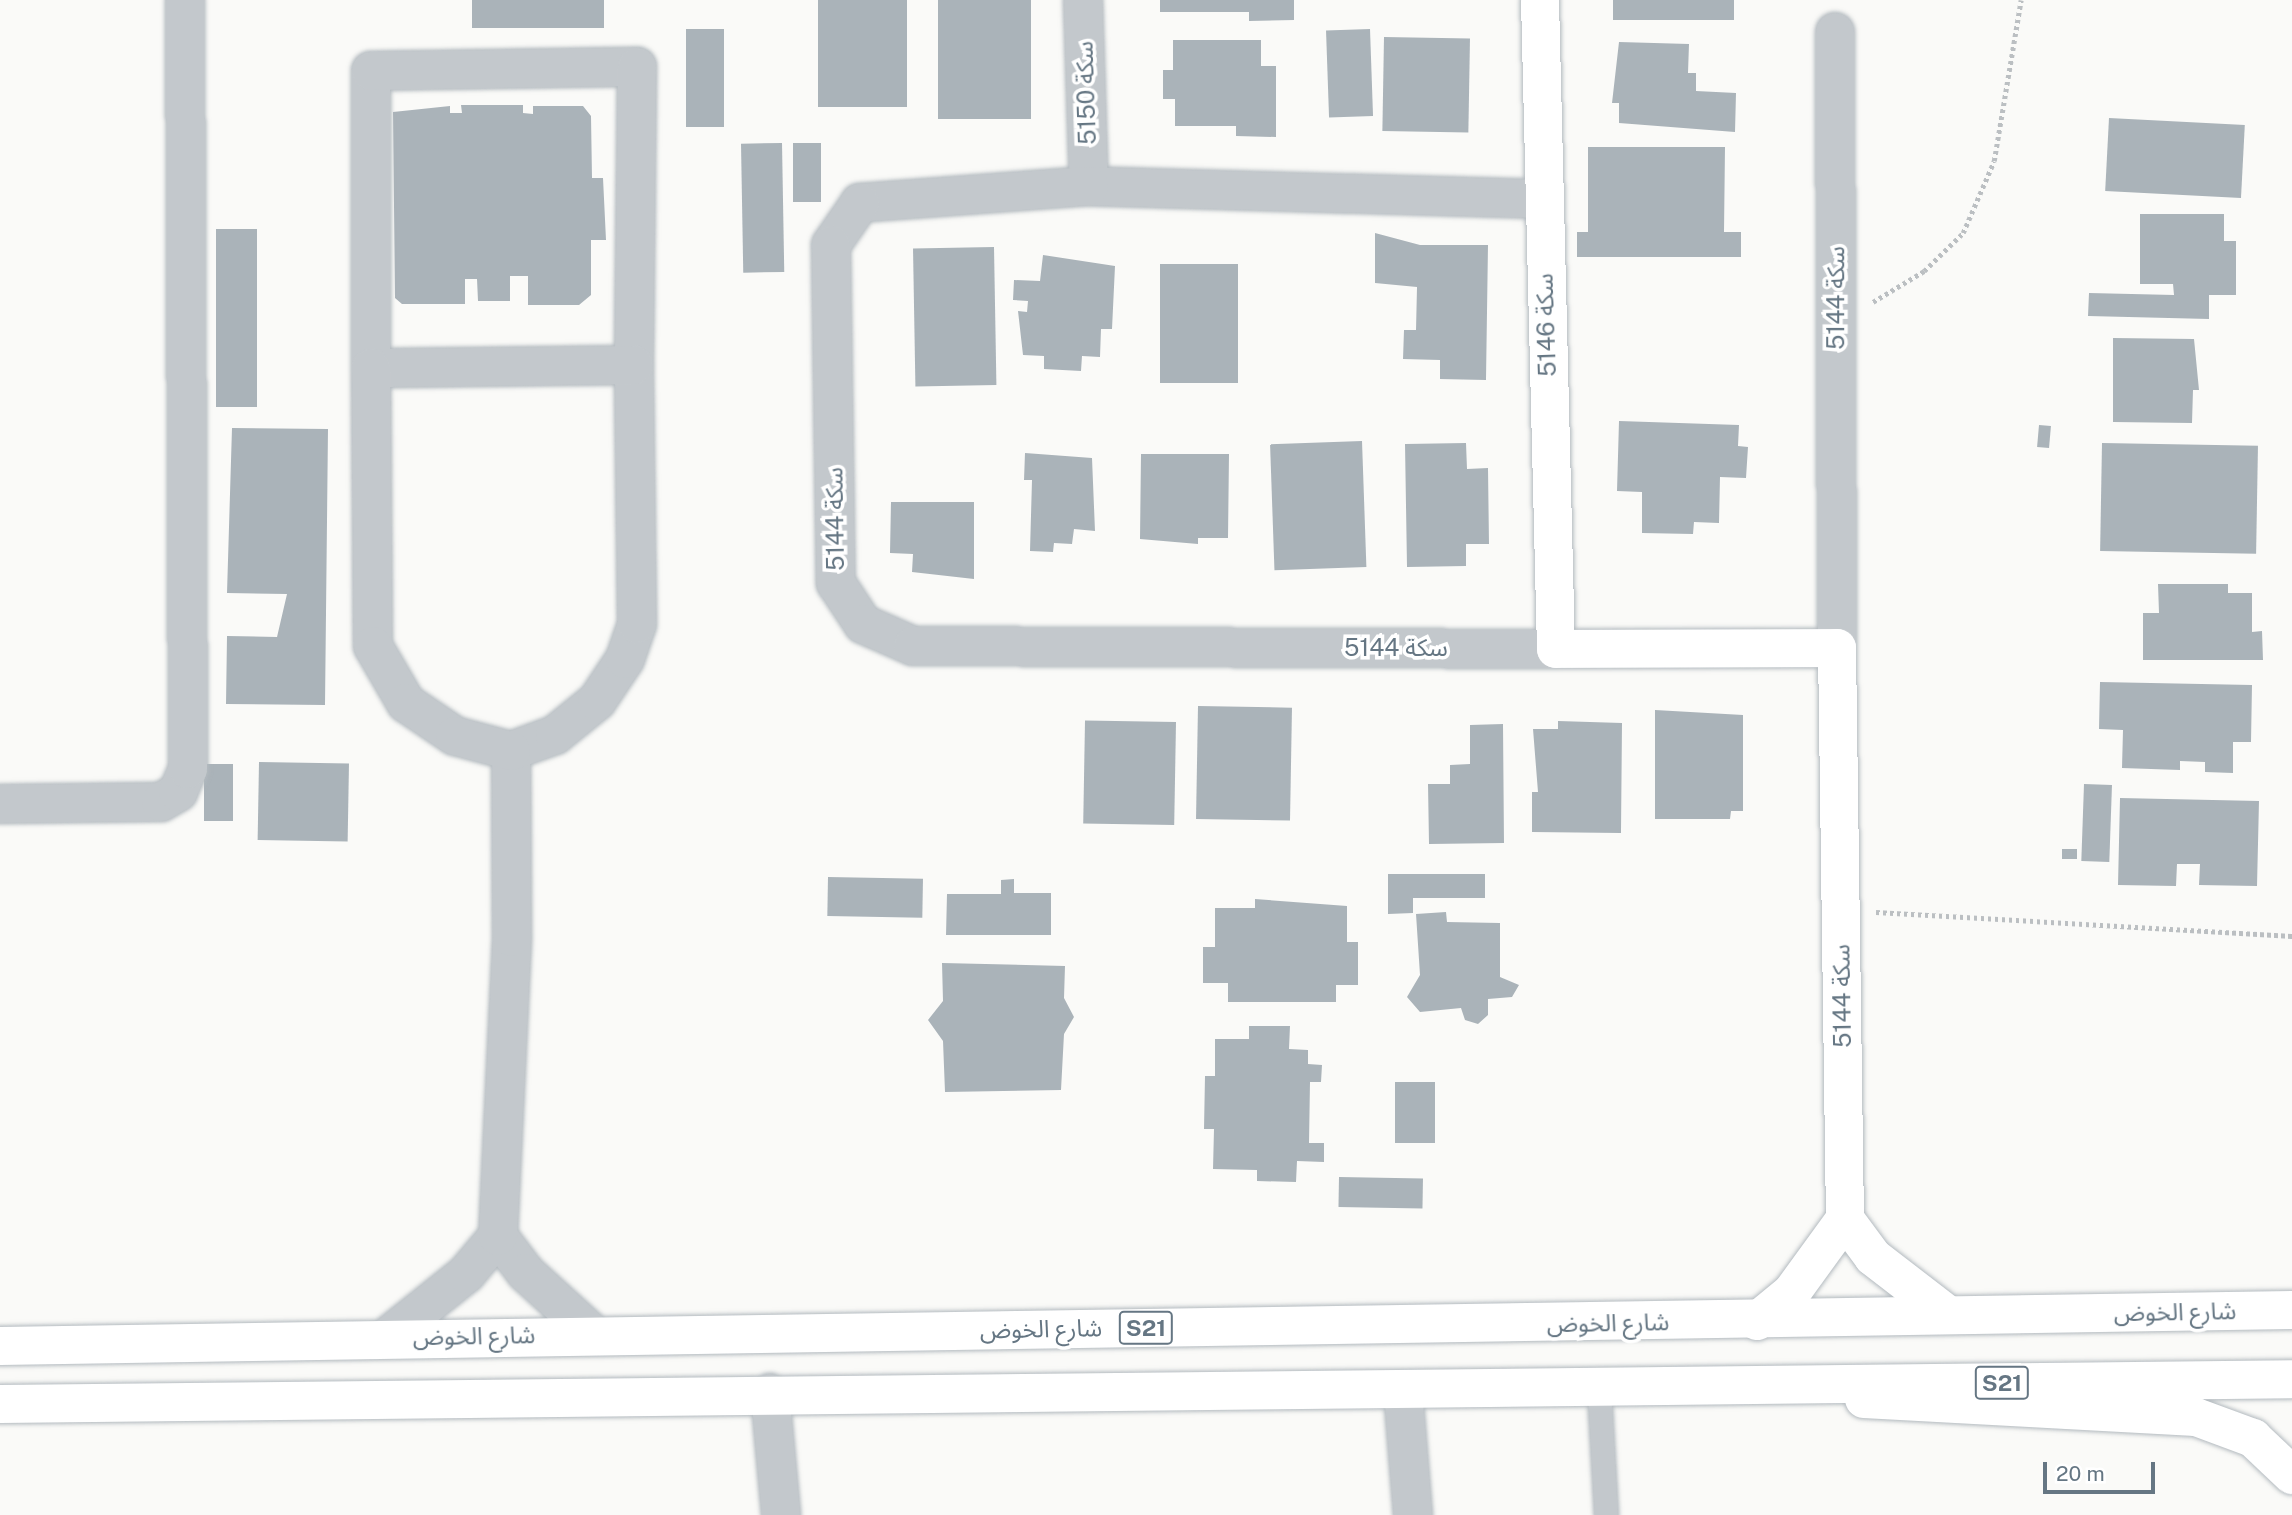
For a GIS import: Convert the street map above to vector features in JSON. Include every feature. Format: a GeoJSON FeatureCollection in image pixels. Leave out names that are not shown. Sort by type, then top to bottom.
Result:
{"type":"FeatureCollection","features":[{"type":"Feature","properties":{"kind":"main road","name":"سكة 5146"},"geometry":{"type":"LineString","coordinates":[[1539,0],[1542,199],[1556,649]]}},
{"type":"Feature","properties":{"kind":"main road","name":"سكة 5144"},"geometry":{"type":"LineString","coordinates":[[1556,649],[1837,648],[1845,1219]]}},
{"type":"Feature","properties":{"kind":"main road"},"geometry":{"type":"LineString","coordinates":[[1757,1321],[1814,1266],[1845,1219],[1881,1265],[1947,1314]]}},
{"type":"Feature","properties":{"kind":"main road","name":"شارع الخوض"},"geometry":{"type":"LineString","coordinates":[[0,1346],[387,1337],[1757,1321],[1947,1314],[2292,1310]]}},
{"type":"Feature","properties":{"kind":"main road","name":"S21"},"geometry":{"type":"LineString","coordinates":[[0,1404],[769,1393],[1599,1390],[2292,1379]]}},
{"type":"Feature","properties":{"kind":"main road"},"geometry":{"type":"LineString","coordinates":[[1712,1388],[2196,1416],[2253,1438],[2292,1475]]}},
{"type":"Feature","properties":{"kind":"street"},"geometry":{"type":"LineString","coordinates":[[0,804],[161,802],[178,792],[188,769],[185,0]]}},
{"type":"Feature","properties":{"kind":"street","name":"سكة 5150"},"geometry":{"type":"LineString","coordinates":[[1083,0],[1089,186]]}},
{"type":"Feature","properties":{"kind":"street","name":"سكة 5144"},"geometry":{"type":"LineString","coordinates":[[1835,32],[1837,648]]}},
{"type":"Feature","properties":{"kind":"street"},"geometry":{"type":"LineString","coordinates":[[637,67],[634,365],[637,624],[625,659],[597,701],[555,735],[511,751],[455,736],[406,703],[373,646],[372,71],[637,67]]}},
{"type":"Feature","properties":{"kind":"street","name":"سكة 5144"},"geometry":{"type":"LineString","coordinates":[[1542,199],[1089,186],[860,203],[831,245],[836,583],[863,624],[913,646],[1556,649]]}},
{"type":"Feature","properties":{"kind":"street"},"geometry":{"type":"LineString","coordinates":[[371,368],[634,365]]}},
{"type":"Feature","properties":{"kind":"street"},"geometry":{"type":"LineString","coordinates":[[511,751],[512,937],[498,1236],[526,1273],[593,1335]]}},
{"type":"Feature","properties":{"kind":"street"},"geometry":{"type":"LineString","coordinates":[[387,1337],[447,1291],[498,1236]]}},
{"type":"Feature","properties":{"kind":"street"},"geometry":{"type":"LineString","coordinates":[[1403,1391],[1413,1515]]}},
{"type":"Feature","properties":{"kind":"street"},"geometry":{"type":"LineString","coordinates":[[769,1393],[781,1515]]}},
{"type":"Feature","properties":{"kind":"lane"},"geometry":{"type":"LineString","coordinates":[[1599,1390],[1606,1515]]}},
{"type":"Feature","properties":{"kind":"path"},"geometry":{"type":"LineString","coordinates":[[1836,324],[1924,271],[1963,233],[1994,161],[2021,0]]}},
{"type":"Feature","properties":{"kind":"path"},"geometry":{"type":"LineString","coordinates":[[1841,910],[2292,936]]}},
{"type":"Feature","properties":{"kind":"building"},"geometry":{"type":"Polygon","coordinates":[[[472,0],[604,0],[604,28],[472,28],[472,0]]]}},
{"type":"Feature","properties":{"kind":"building"},"geometry":{"type":"Polygon","coordinates":[[[818,0],[907,0],[907,107],[818,107],[818,0]]]}},
{"type":"Feature","properties":{"kind":"building"},"geometry":{"type":"Polygon","coordinates":[[[938,0],[1031,0],[1031,119],[938,119],[938,0]]]}},
{"type":"Feature","properties":{"kind":"building"},"geometry":{"type":"Polygon","coordinates":[[[1160,0],[1294,0],[1294,20],[1249,21],[1249,12],[1160,12],[1160,0]]]}},
{"type":"Feature","properties":{"kind":"building"},"geometry":{"type":"Polygon","coordinates":[[[1613,0],[1734,0],[1734,20],[1613,20],[1613,0]]]}},
{"type":"Feature","properties":{"kind":"building"},"geometry":{"type":"Polygon","coordinates":[[[686,29],[724,29],[724,127],[686,127],[686,29]]]}},
{"type":"Feature","properties":{"kind":"building"},"geometry":{"type":"Polygon","coordinates":[[[1370,29],[1373,116],[1329,117],[1326,31],[1370,29]]]}},
{"type":"Feature","properties":{"kind":"building"},"geometry":{"type":"Polygon","coordinates":[[[1384,37],[1470,39],[1468,132],[1382,131],[1384,37]]]}},
{"type":"Feature","properties":{"kind":"building"},"geometry":{"type":"Polygon","coordinates":[[[1173,40],[1261,40],[1261,66],[1276,66],[1276,137],[1236,136],[1236,126],[1175,126],[1175,99],[1163,99],[1163,70],[1173,70],[1173,40]]]}},
{"type":"Feature","properties":{"kind":"building"},"geometry":{"type":"Polygon","coordinates":[[[1619,42],[1689,44],[1688,73],[1696,73],[1696,91],[1736,93],[1735,132],[1619,123],[1619,103],[1612,103],[1619,42]]]}},
{"type":"Feature","properties":{"kind":"building"},"geometry":{"type":"Polygon","coordinates":[[[461,105],[523,105],[523,113],[533,114],[533,106],[583,106],[591,116],[592,178],[603,178],[606,240],[591,240],[591,295],[579,305],[528,305],[528,276],[510,276],[510,301],[478,301],[477,279],[465,279],[465,304],[402,304],[395,298],[393,112],[450,106],[450,113],[462,113],[461,105]]]}},
{"type":"Feature","properties":{"kind":"building"},"geometry":{"type":"Polygon","coordinates":[[[2109,118],[2245,125],[2241,198],[2105,191],[2109,118]]]}},
{"type":"Feature","properties":{"kind":"building"},"geometry":{"type":"Polygon","coordinates":[[[782,143],[784,272],[743,273],[741,144],[782,143]]]}},
{"type":"Feature","properties":{"kind":"building"},"geometry":{"type":"Polygon","coordinates":[[[793,143],[821,143],[821,202],[793,202],[793,143]]]}},
{"type":"Feature","properties":{"kind":"building"},"geometry":{"type":"Polygon","coordinates":[[[1588,147],[1725,147],[1724,232],[1741,232],[1741,257],[1577,257],[1577,232],[1588,232],[1588,147]]]}},
{"type":"Feature","properties":{"kind":"building"},"geometry":{"type":"Polygon","coordinates":[[[2140,214],[2224,214],[2224,241],[2236,241],[2236,295],[2209,295],[2209,319],[2088,316],[2089,293],[2174,295],[2173,284],[2140,284],[2140,214]]]}},
{"type":"Feature","properties":{"kind":"building"},"geometry":{"type":"Polygon","coordinates":[[[216,229],[257,229],[257,407],[216,407],[216,229]]]}},
{"type":"Feature","properties":{"kind":"building"},"geometry":{"type":"Polygon","coordinates":[[[1375,233],[1420,245],[1488,245],[1486,380],[1440,379],[1440,360],[1403,359],[1404,330],[1416,330],[1417,287],[1375,283],[1375,233]]]}},
{"type":"Feature","properties":{"kind":"building"},"geometry":{"type":"Polygon","coordinates":[[[994,247],[996,385],[915,386],[913,248],[994,247]]]}},
{"type":"Feature","properties":{"kind":"building"},"geometry":{"type":"Polygon","coordinates":[[[1043,255],[1115,266],[1112,329],[1101,329],[1100,357],[1082,356],[1081,371],[1044,369],[1044,356],[1023,355],[1018,311],[1027,312],[1028,301],[1013,300],[1014,280],[1040,281],[1043,255]]]}},
{"type":"Feature","properties":{"kind":"building"},"geometry":{"type":"Polygon","coordinates":[[[1160,264],[1238,264],[1238,383],[1160,383],[1160,264]]]}},
{"type":"Feature","properties":{"kind":"building"},"geometry":{"type":"Polygon","coordinates":[[[2113,338],[2194,339],[2199,390],[2193,390],[2192,423],[2113,422],[2113,338]]]}},
{"type":"Feature","properties":{"kind":"building"},"geometry":{"type":"Polygon","coordinates":[[[1619,421],[1739,425],[1738,446],[1748,447],[1746,478],[1720,477],[1719,523],[1694,522],[1693,534],[1642,533],[1642,492],[1617,491],[1619,421]]]}},
{"type":"Feature","properties":{"kind":"building"},"geometry":{"type":"Polygon","coordinates":[[[2039,425],[2051,426],[2049,448],[2037,447],[2039,425]]]}},
{"type":"Feature","properties":{"kind":"building"},"geometry":{"type":"Polygon","coordinates":[[[232,428],[328,429],[325,705],[226,704],[227,636],[277,637],[287,594],[227,593],[232,428]]]}},
{"type":"Feature","properties":{"kind":"building"},"geometry":{"type":"Polygon","coordinates":[[[1362,441],[1366,567],[1274,570],[1270,444],[1362,441]]]}},
{"type":"Feature","properties":{"kind":"building"},"geometry":{"type":"Polygon","coordinates":[[[1466,443],[1467,469],[1488,468],[1489,544],[1466,544],[1466,566],[1407,567],[1405,444],[1466,443]]]}},
{"type":"Feature","properties":{"kind":"building"},"geometry":{"type":"Polygon","coordinates":[[[2102,443],[2258,446],[2256,554],[2100,551],[2102,443]]]}},
{"type":"Feature","properties":{"kind":"building"},"geometry":{"type":"Polygon","coordinates":[[[1025,453],[1092,458],[1095,531],[1074,529],[1072,544],[1054,543],[1053,552],[1030,551],[1032,480],[1024,480],[1025,453]]]}},
{"type":"Feature","properties":{"kind":"building"},"geometry":{"type":"Polygon","coordinates":[[[1141,454],[1229,454],[1228,538],[1198,538],[1198,544],[1140,539],[1141,454]]]}},
{"type":"Feature","properties":{"kind":"building"},"geometry":{"type":"Polygon","coordinates":[[[891,502],[974,502],[974,579],[912,572],[913,554],[890,553],[891,502]]]}},
{"type":"Feature","properties":{"kind":"building"},"geometry":{"type":"Polygon","coordinates":[[[2158,584],[2228,584],[2228,593],[2252,593],[2252,632],[2262,631],[2263,660],[2143,660],[2143,613],[2159,613],[2158,584]]]}},
{"type":"Feature","properties":{"kind":"building"},"geometry":{"type":"Polygon","coordinates":[[[2100,682],[2252,685],[2251,742],[2233,742],[2233,773],[2205,772],[2205,762],[2180,761],[2180,770],[2122,768],[2123,730],[2099,729],[2100,682]]]}},
{"type":"Feature","properties":{"kind":"building"},"geometry":{"type":"Polygon","coordinates":[[[1198,706],[1292,708],[1290,821],[1196,819],[1198,706]]]}},
{"type":"Feature","properties":{"kind":"building"},"geometry":{"type":"Polygon","coordinates":[[[1655,710],[1743,715],[1743,811],[1731,811],[1730,819],[1655,819],[1655,710]]]}},
{"type":"Feature","properties":{"kind":"building"},"geometry":{"type":"Polygon","coordinates":[[[1085,720],[1176,722],[1174,825],[1083,823],[1085,720]]]}},
{"type":"Feature","properties":{"kind":"building"},"geometry":{"type":"Polygon","coordinates":[[[1558,721],[1622,723],[1621,833],[1532,832],[1532,792],[1538,792],[1533,729],[1558,729],[1558,721]]]}},
{"type":"Feature","properties":{"kind":"building"},"geometry":{"type":"Polygon","coordinates":[[[1503,724],[1504,843],[1429,844],[1428,784],[1450,784],[1450,765],[1470,764],[1470,725],[1503,724]]]}},
{"type":"Feature","properties":{"kind":"building"},"geometry":{"type":"Polygon","coordinates":[[[259,762],[349,764],[348,842],[258,840],[259,762]]]}},
{"type":"Feature","properties":{"kind":"building"},"geometry":{"type":"Polygon","coordinates":[[[204,764],[233,764],[233,821],[204,821],[204,764]]]}},
{"type":"Feature","properties":{"kind":"building"},"geometry":{"type":"Polygon","coordinates":[[[2084,784],[2112,785],[2109,862],[2081,861],[2084,784]]]}},
{"type":"Feature","properties":{"kind":"building"},"geometry":{"type":"Polygon","coordinates":[[[2120,798],[2259,801],[2257,886],[2199,885],[2200,864],[2177,864],[2176,886],[2118,885],[2120,798]]]}},
{"type":"Feature","properties":{"kind":"building"},"geometry":{"type":"Polygon","coordinates":[[[2062,849],[2077,849],[2077,859],[2062,859],[2062,849]]]}},
{"type":"Feature","properties":{"kind":"building"},"geometry":{"type":"Polygon","coordinates":[[[1388,874],[1485,874],[1485,898],[1413,898],[1413,913],[1388,914],[1388,874]]]}},
{"type":"Feature","properties":{"kind":"building"},"geometry":{"type":"Polygon","coordinates":[[[828,877],[923,879],[922,918],[827,916],[828,877]]]}},
{"type":"Feature","properties":{"kind":"building"},"geometry":{"type":"Polygon","coordinates":[[[1014,879],[1014,893],[1051,893],[1051,935],[946,935],[947,894],[1001,894],[1001,880],[1014,879]]]}},
{"type":"Feature","properties":{"kind":"building"},"geometry":{"type":"Polygon","coordinates":[[[1255,899],[1347,906],[1347,942],[1358,942],[1358,985],[1336,985],[1336,1002],[1228,1002],[1228,983],[1203,983],[1203,947],[1215,947],[1215,908],[1255,908],[1255,899]]]}},
{"type":"Feature","properties":{"kind":"building"},"geometry":{"type":"Polygon","coordinates":[[[1446,912],[1447,922],[1500,923],[1500,977],[1519,985],[1512,997],[1488,999],[1488,1015],[1478,1024],[1465,1020],[1461,1008],[1420,1012],[1407,997],[1420,975],[1416,914],[1446,912]]]}},
{"type":"Feature","properties":{"kind":"building"},"geometry":{"type":"Polygon","coordinates":[[[942,963],[1065,966],[1064,998],[1074,1017],[1064,1034],[1061,1090],[945,1092],[943,1041],[928,1020],[943,1001],[942,963]]]}},
{"type":"Feature","properties":{"kind":"building"},"geometry":{"type":"Polygon","coordinates":[[[1249,1026],[1290,1026],[1289,1049],[1308,1050],[1308,1064],[1322,1065],[1321,1082],[1310,1082],[1309,1143],[1324,1143],[1324,1162],[1297,1161],[1296,1182],[1257,1181],[1257,1170],[1213,1169],[1214,1129],[1204,1129],[1205,1076],[1215,1076],[1215,1039],[1249,1039],[1249,1026]]]}},
{"type":"Feature","properties":{"kind":"building"},"geometry":{"type":"Polygon","coordinates":[[[1395,1082],[1435,1082],[1435,1143],[1395,1143],[1395,1082]]]}},
{"type":"Feature","properties":{"kind":"building"},"geometry":{"type":"Polygon","coordinates":[[[1339,1177],[1423,1178],[1422,1208],[1338,1207],[1339,1177]]]}}]}
